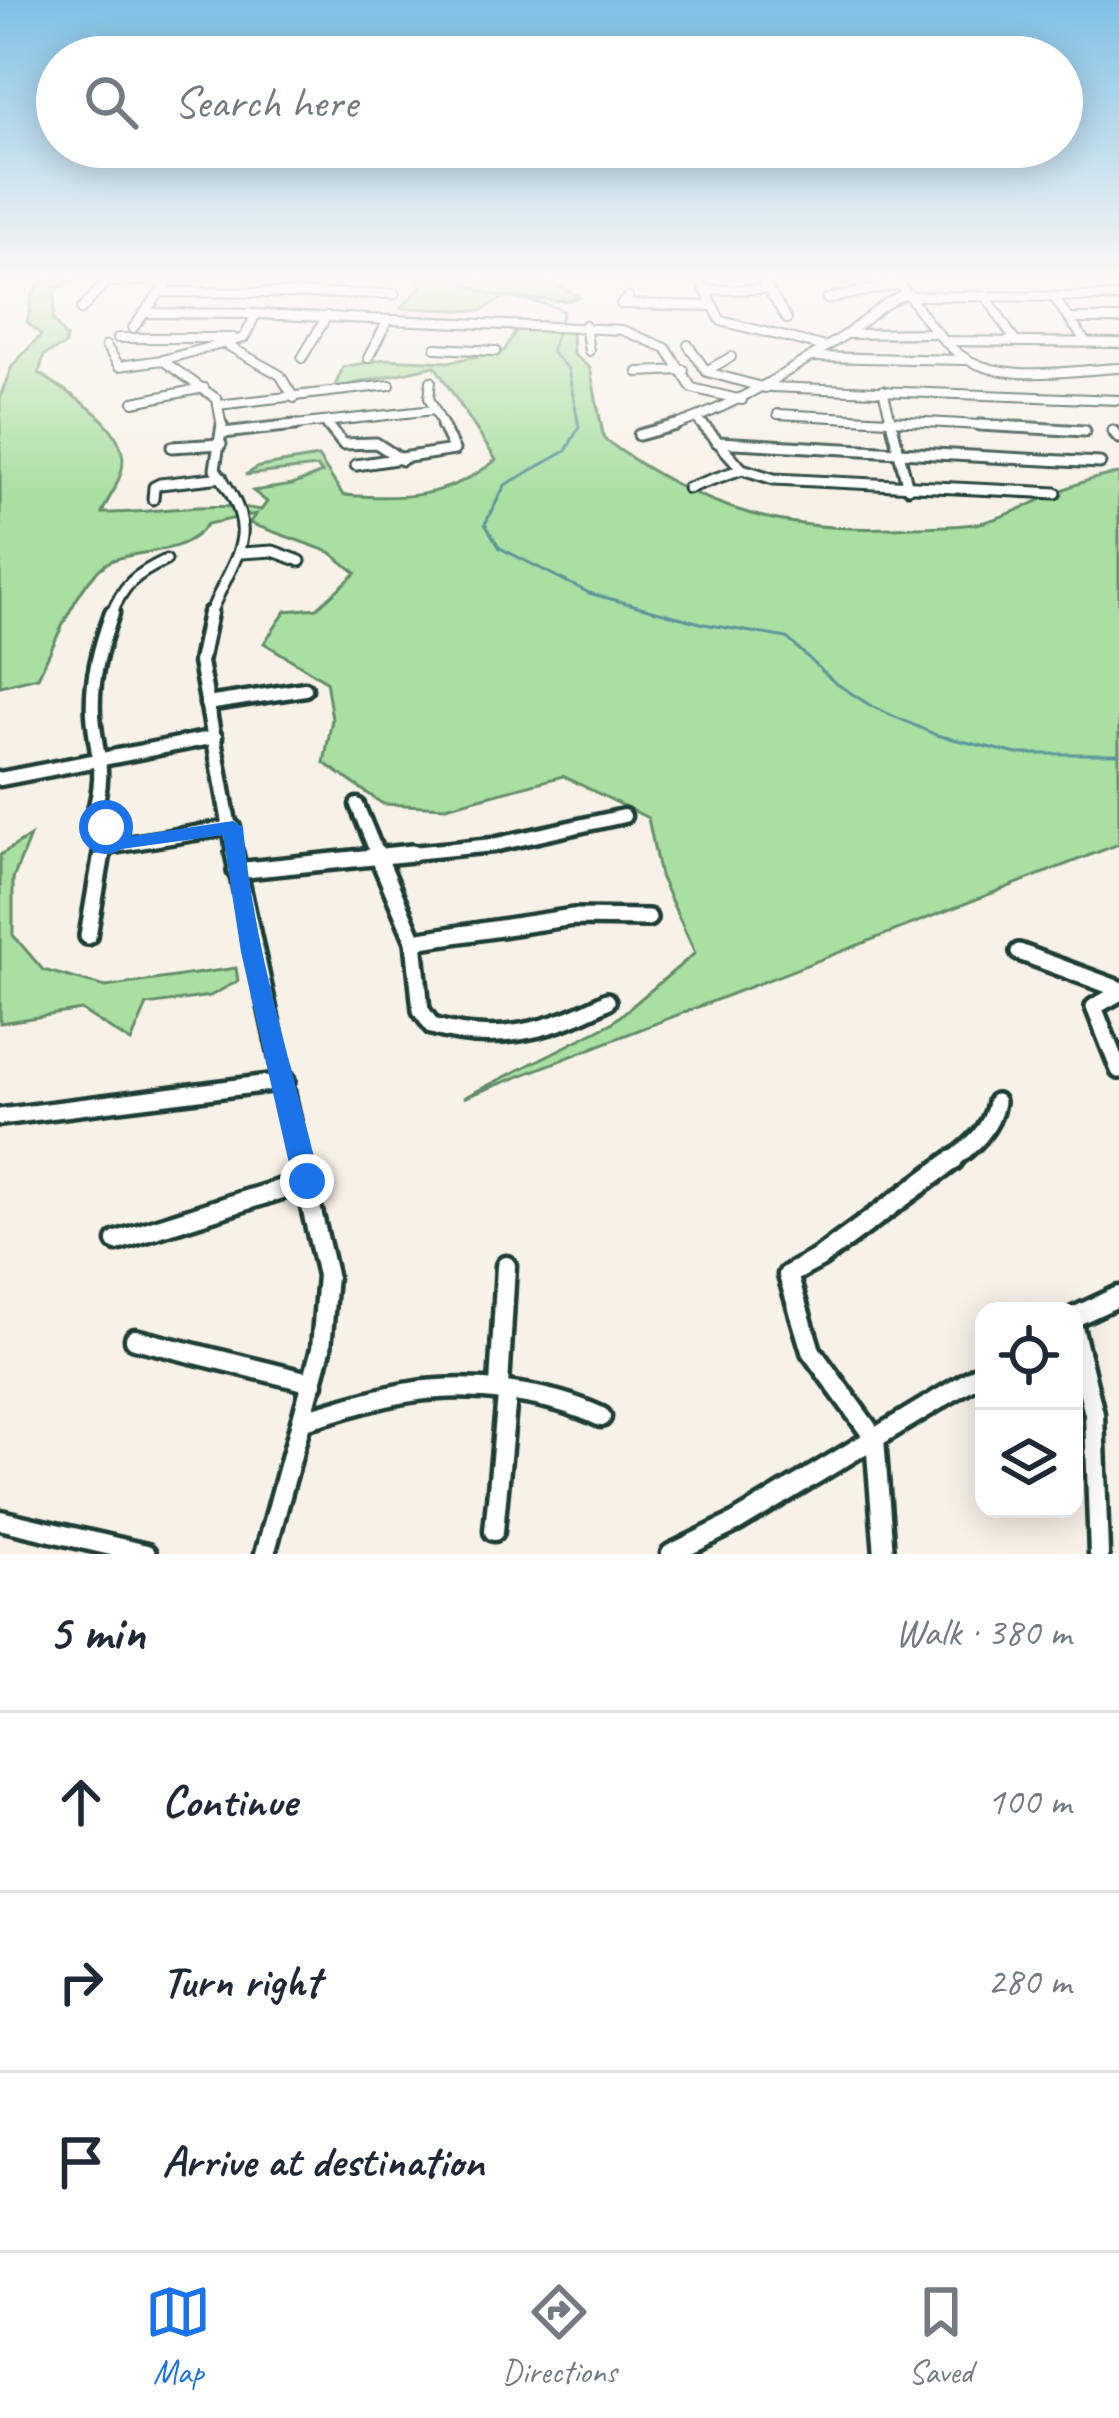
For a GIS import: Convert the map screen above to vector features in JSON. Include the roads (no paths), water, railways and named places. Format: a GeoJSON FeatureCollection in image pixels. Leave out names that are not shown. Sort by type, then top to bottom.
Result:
{"type":"FeatureCollection","features":[{"type":"Feature","properties":{"kind":"street"},"geometry":{"type":"LineString","coordinates":[[110,353],[119,366],[191,353]]}},
{"type":"Feature","properties":{"kind":"street"},"geometry":{"type":"LineString","coordinates":[[247,353],[280,375],[294,398]]}},
{"type":"Feature","properties":{"kind":"street"},"geometry":{"type":"LineString","coordinates":[[302,358],[305,353]]}},
{"type":"Feature","properties":{"kind":"street"},"geometry":{"type":"LineString","coordinates":[[368,358],[371,353]]}},
{"type":"Feature","properties":{"kind":"street"},"geometry":{"type":"LineString","coordinates":[[666,353],[684,370],[692,388],[742,400]]}},
{"type":"Feature","properties":{"kind":"street"},"geometry":{"type":"LineString","coordinates":[[693,353],[706,371],[768,387],[996,391]]}},
{"type":"Feature","properties":{"kind":"street"},"geometry":{"type":"LineString","coordinates":[[639,436],[698,420],[742,400],[818,353]]}},
{"type":"Feature","properties":{"kind":"street"},"geometry":{"type":"LineString","coordinates":[[958,353],[966,360]]}},
{"type":"Feature","properties":{"kind":"street"},"geometry":{"type":"LineString","coordinates":[[706,371],[731,357]]}},
{"type":"Feature","properties":{"kind":"street"},"geometry":{"type":"LineString","coordinates":[[812,357],[1119,368]]}},
{"type":"Feature","properties":{"kind":"street"},"geometry":{"type":"LineString","coordinates":[[162,360],[205,388],[218,405],[222,439],[215,469],[238,494],[243,511],[238,567],[202,627],[199,647],[233,827],[236,871],[327,1275],[325,1322],[313,1383],[266,1554]]}},
{"type":"Feature","properties":{"kind":"street"},"geometry":{"type":"LineString","coordinates":[[985,366],[996,391]]}},
{"type":"Feature","properties":{"kind":"street"},"geometry":{"type":"LineString","coordinates":[[638,372],[684,370]]}},
{"type":"Feature","properties":{"kind":"street"},"geometry":{"type":"LineString","coordinates":[[356,465],[454,450],[434,410],[431,381]]}},
{"type":"Feature","properties":{"kind":"street"},"geometry":{"type":"LineString","coordinates":[[931,384],[1119,400]]}},
{"type":"Feature","properties":{"kind":"street"},"geometry":{"type":"LineString","coordinates":[[218,405],[390,386]]}},
{"type":"Feature","properties":{"kind":"street"},"geometry":{"type":"LineString","coordinates":[[134,402],[205,388]]}},
{"type":"Feature","properties":{"kind":"street"},"geometry":{"type":"LineString","coordinates":[[883,390],[908,488]]}},
{"type":"Feature","properties":{"kind":"street"},"geometry":{"type":"LineString","coordinates":[[172,447],[434,410]]}},
{"type":"Feature","properties":{"kind":"street"},"geometry":{"type":"LineString","coordinates":[[778,414],[1085,431]]}},
{"type":"Feature","properties":{"kind":"street"},"geometry":{"type":"LineString","coordinates":[[698,420],[742,469]]}},
{"type":"Feature","properties":{"kind":"street"},"geometry":{"type":"LineString","coordinates":[[325,422],[343,444],[376,443],[402,460]]}},
{"type":"Feature","properties":{"kind":"street"},"geometry":{"type":"LineString","coordinates":[[717,442],[1100,464]]}},
{"type":"Feature","properties":{"kind":"street"},"geometry":{"type":"LineString","coordinates":[[688,488],[742,469],[799,482],[1056,493]]}},
{"type":"Feature","properties":{"kind":"street"},"geometry":{"type":"LineString","coordinates":[[153,499],[154,487],[160,484],[223,477]]}},
{"type":"Feature","properties":{"kind":"street"},"geometry":{"type":"LineString","coordinates":[[241,553],[273,551],[300,561]]}},
{"type":"Feature","properties":{"kind":"street"},"geometry":{"type":"LineString","coordinates":[[88,936],[106,827],[93,818],[104,779],[93,714],[96,658],[121,590],[140,572],[166,560]]}},
{"type":"Feature","properties":{"kind":"street"},"geometry":{"type":"LineString","coordinates":[[207,704],[305,689]]}},
{"type":"Feature","properties":{"kind":"street"},"geometry":{"type":"LineString","coordinates":[[0,778],[215,736]]}},
{"type":"Feature","properties":{"kind":"street"},"geometry":{"type":"LineString","coordinates":[[357,805],[375,858],[414,941],[424,1019],[449,1033],[476,1036],[556,1025],[607,1001]]}},
{"type":"Feature","properties":{"kind":"street"},"geometry":{"type":"LineString","coordinates":[[236,871],[493,845],[624,816]]}},
{"type":"Feature","properties":{"kind":"street"},"geometry":{"type":"LineString","coordinates":[[101,848],[233,827]]}},
{"type":"Feature","properties":{"kind":"street"},"geometry":{"type":"LineString","coordinates":[[414,941],[573,917],[648,918]]}},
{"type":"Feature","properties":{"kind":"street"},"geometry":{"type":"LineString","coordinates":[[1018,952],[1119,991]]}},
{"type":"Feature","properties":{"kind":"street"},"geometry":{"type":"LineString","coordinates":[[1119,991],[1094,1007],[1119,1070]]}},
{"type":"Feature","properties":{"kind":"street"},"geometry":{"type":"LineString","coordinates":[[0,1117],[286,1082]]}},
{"type":"Feature","properties":{"kind":"street"},"geometry":{"type":"LineString","coordinates":[[884,1554],[875,1439],[811,1351],[788,1274],[819,1258],[972,1146],[987,1129],[996,1102]]}},
{"type":"Feature","properties":{"kind":"street"},"geometry":{"type":"LineString","coordinates":[[117,1241],[307,1181]]}},
{"type":"Feature","properties":{"kind":"street"},"geometry":{"type":"LineString","coordinates":[[494,1531],[507,1396],[499,1386],[506,1266]]}},
{"type":"Feature","properties":{"kind":"street"},"geometry":{"type":"LineString","coordinates":[[1083,1313],[1119,1296]]}},
{"type":"Feature","properties":{"kind":"street"},"geometry":{"type":"LineString","coordinates":[[135,1339],[313,1383]]}},
{"type":"Feature","properties":{"kind":"street"},"geometry":{"type":"LineString","coordinates":[[1083,1368],[1094,1414],[1099,1554]]}},
{"type":"Feature","properties":{"kind":"street"},"geometry":{"type":"LineString","coordinates":[[671,1554],[736,1522],[975,1378]]}},
{"type":"Feature","properties":{"kind":"street"},"geometry":{"type":"LineString","coordinates":[[303,1420],[410,1392],[451,1390],[563,1399],[601,1418]]}},
{"type":"Feature","properties":{"kind":"street"},"geometry":{"type":"LineString","coordinates":[[0,1520],[146,1554]]}},
{"type":"Feature","properties":{"kind":"waterway"},"geometry":{"type":"LineString","coordinates":[[552,353],[568,369],[579,427],[566,451],[505,485],[485,524],[500,548],[589,593],[704,624],[787,638],[834,682],[871,706],[936,735],[1017,754],[1119,754]]}}]}
